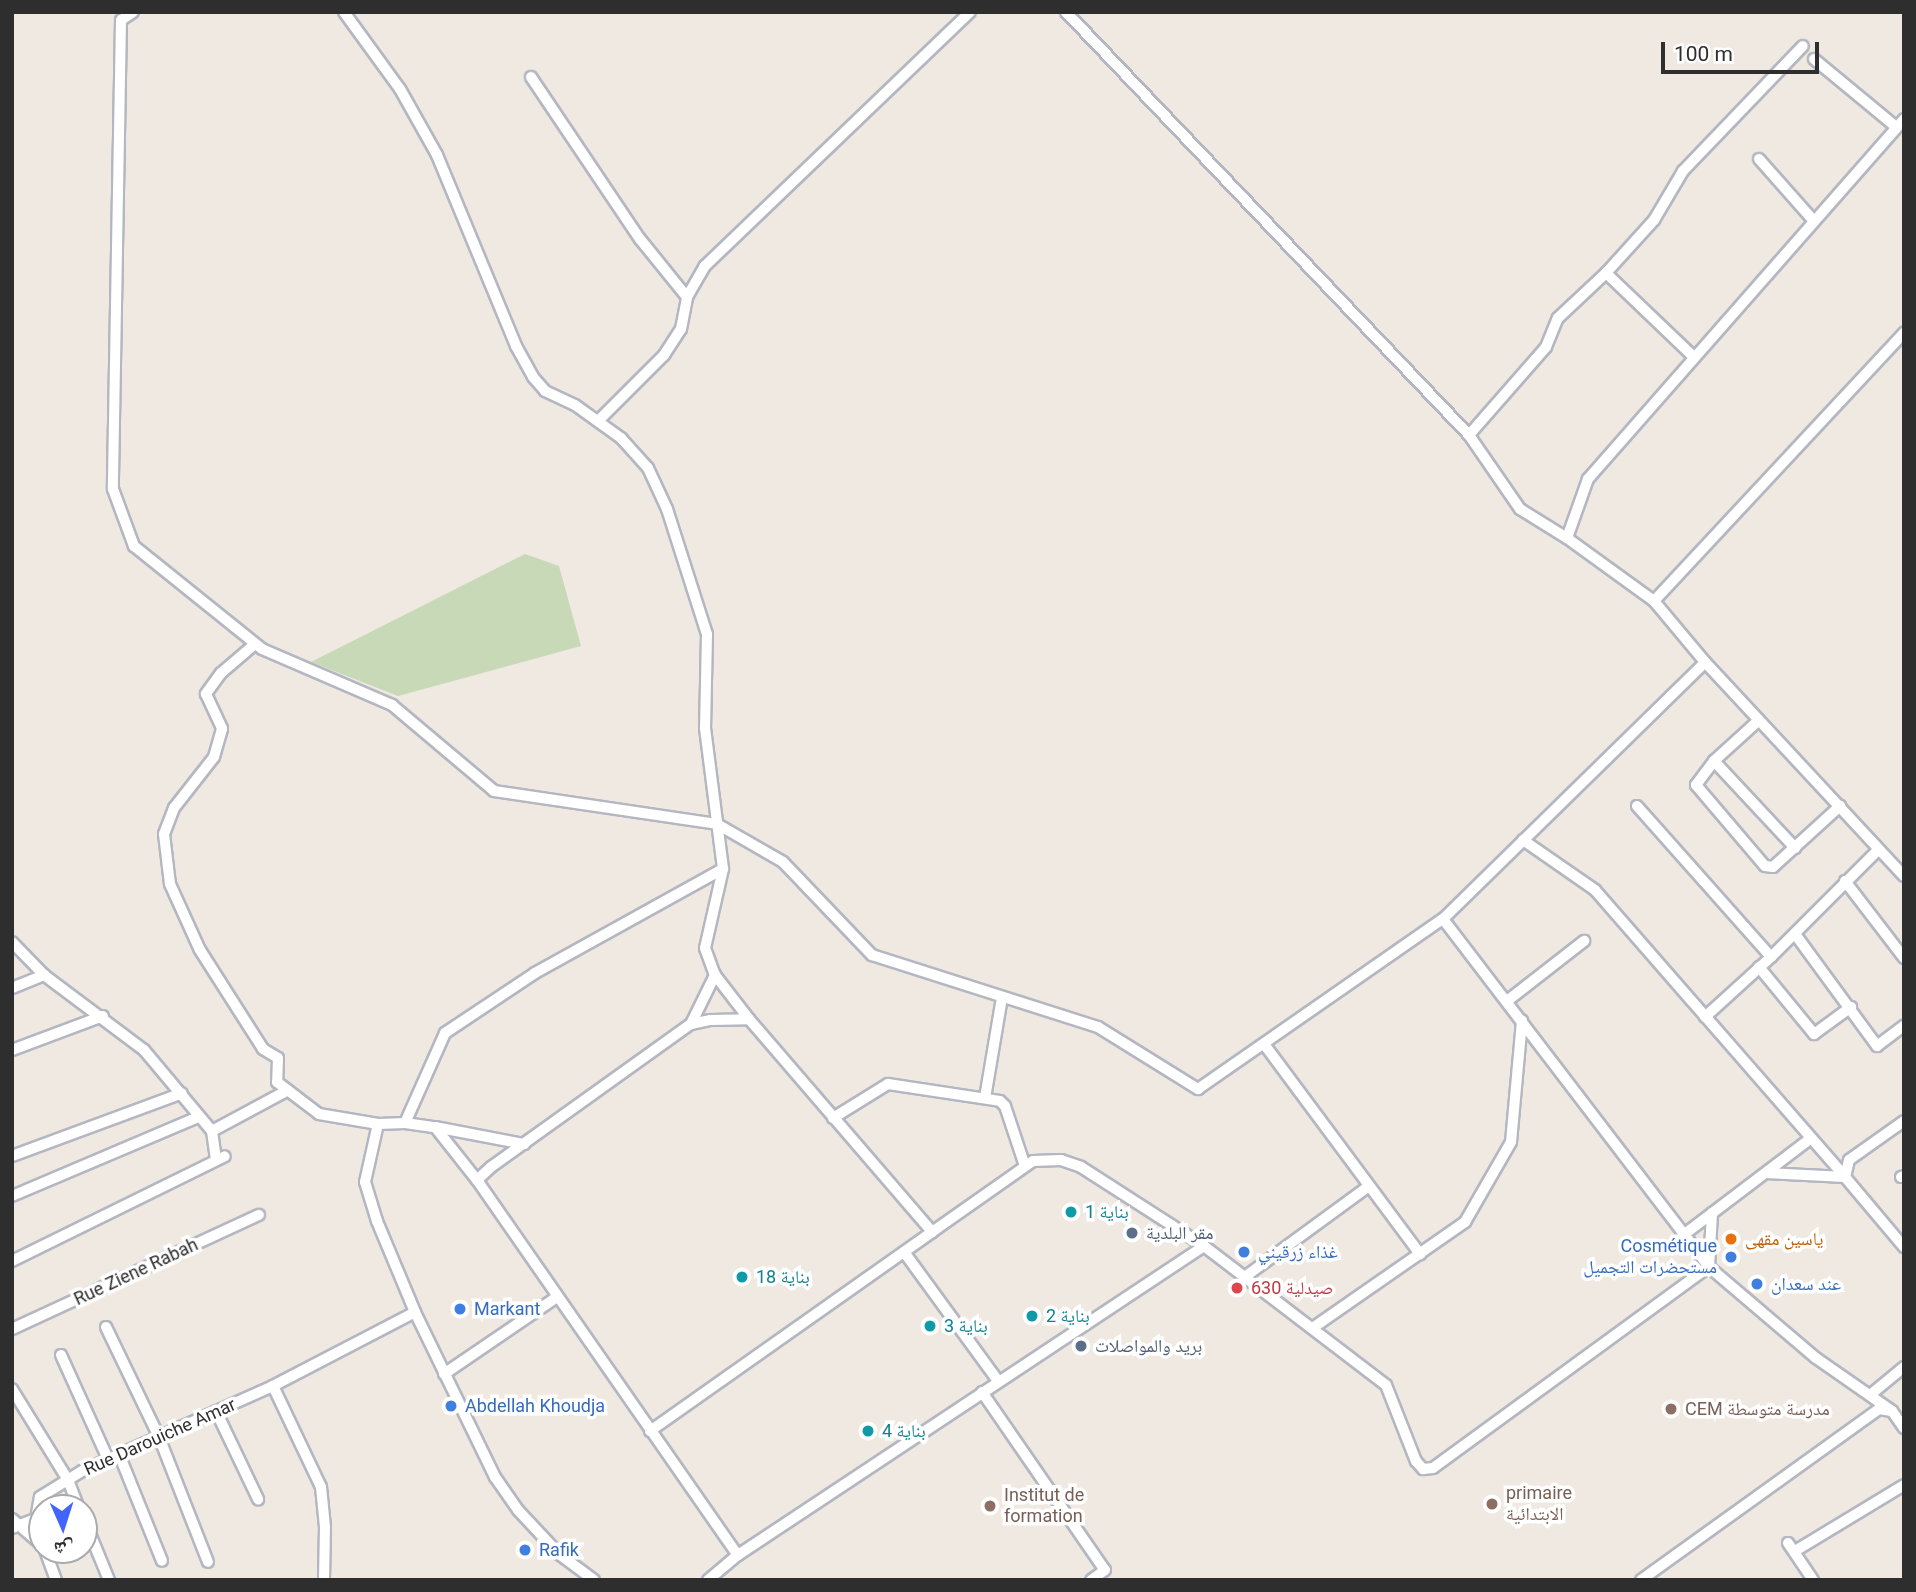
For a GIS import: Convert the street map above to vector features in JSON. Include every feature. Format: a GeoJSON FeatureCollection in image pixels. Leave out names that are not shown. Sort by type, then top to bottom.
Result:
{"type":"FeatureCollection","features":[{"type":"Feature","properties":{"kind":"street"},"geometry":{"type":"LineString","coordinates":[[133,12],[121,20],[113,489],[134,546],[255,644],[392,705],[494,791],[717,824],[783,862],[872,955],[1098,1027],[1198,1090],[1443,919],[1705,662]]}},
{"type":"Feature","properties":{"kind":"street"},"geometry":{"type":"LineString","coordinates":[[344,12],[400,89],[437,155],[516,346],[533,377],[545,391],[575,405],[621,438],[648,468],[667,509],[707,634],[705,728],[723,869],[705,948],[715,975],[749,1019],[932,1232]]}},
{"type":"Feature","properties":{"kind":"street"},"geometry":{"type":"LineString","coordinates":[[598,421],[664,355],[681,328],[687,297],[705,266],[970,12]]}},
{"type":"Feature","properties":{"kind":"street"},"geometry":{"type":"LineString","coordinates":[[1066,12],[1469,435],[1520,509],[1567,538],[1654,601],[1705,662],[1904,876]]}},
{"type":"Feature","properties":{"kind":"street"},"geometry":{"type":"LineString","coordinates":[[1469,435],[1546,347],[1558,317],[1606,273],[1654,220],[1683,171],[1803,46]]}},
{"type":"Feature","properties":{"kind":"street"},"geometry":{"type":"LineString","coordinates":[[1814,59],[1895,126]]}},
{"type":"Feature","properties":{"kind":"street"},"geometry":{"type":"LineString","coordinates":[[531,77],[640,239],[687,297]]}},
{"type":"Feature","properties":{"kind":"street"},"geometry":{"type":"LineString","coordinates":[[1567,538],[1588,480],[1895,126],[1904,119]]}},
{"type":"Feature","properties":{"kind":"street"},"geometry":{"type":"LineString","coordinates":[[1759,159],[1813,220]]}},
{"type":"Feature","properties":{"kind":"street"},"geometry":{"type":"LineString","coordinates":[[1606,273],[1694,357]]}},
{"type":"Feature","properties":{"kind":"street"},"geometry":{"type":"LineString","coordinates":[[1654,601],[1904,333]]}},
{"type":"Feature","properties":{"kind":"street"},"geometry":{"type":"LineString","coordinates":[[255,644],[221,673],[206,694],[222,729],[214,757],[174,808],[164,834],[170,884],[200,950],[263,1049],[278,1058],[277,1082],[319,1114],[378,1124],[435,1127],[524,1144]]}},
{"type":"Feature","properties":{"kind":"street"},"geometry":{"type":"LineString","coordinates":[[1759,720],[1714,761],[1696,785],[1765,866],[1773,867],[1840,806]]}},
{"type":"Feature","properties":{"kind":"street"},"geometry":{"type":"LineString","coordinates":[[1714,761],[1795,848]]}},
{"type":"Feature","properties":{"kind":"street"},"geometry":{"type":"LineString","coordinates":[[1637,806],[1771,957]]}},
{"type":"Feature","properties":{"kind":"street"},"geometry":{"type":"LineString","coordinates":[[1523,840],[1595,890],[1904,1247]]}},
{"type":"Feature","properties":{"kind":"street"},"geometry":{"type":"LineString","coordinates":[[1704,1017],[1771,957],[1878,850]]}},
{"type":"Feature","properties":{"kind":"street"},"geometry":{"type":"LineString","coordinates":[[405,1124],[445,1032],[535,973],[723,869]]}},
{"type":"Feature","properties":{"kind":"street"},"geometry":{"type":"LineString","coordinates":[[1845,881],[1904,958]]}},
{"type":"Feature","properties":{"kind":"street"},"geometry":{"type":"LineString","coordinates":[[1443,919],[1686,1233],[1709,1267],[1816,1358],[1892,1411],[1904,1427]]}},
{"type":"Feature","properties":{"kind":"street"},"geometry":{"type":"LineString","coordinates":[[1795,933],[1877,1046],[1904,1026]]}},
{"type":"Feature","properties":{"kind":"street"},"geometry":{"type":"LineString","coordinates":[[1507,1001],[1584,941]]}},
{"type":"Feature","properties":{"kind":"street"},"geometry":{"type":"LineString","coordinates":[[12,942],[44,975],[103,1016],[144,1049],[212,1131],[220,1158],[12,1261]]}},
{"type":"Feature","properties":{"kind":"street"},"geometry":{"type":"LineString","coordinates":[[1759,967],[1814,1034],[1851,1007]]}},
{"type":"Feature","properties":{"kind":"street"},"geometry":{"type":"LineString","coordinates":[[12,988],[44,975]]}},
{"type":"Feature","properties":{"kind":"street"},"geometry":{"type":"LineString","coordinates":[[691,1024],[715,975]]}},
{"type":"Feature","properties":{"kind":"street"},"geometry":{"type":"LineString","coordinates":[[985,1098],[1002,997]]}},
{"type":"Feature","properties":{"kind":"street"},"geometry":{"type":"LineString","coordinates":[[12,1050],[103,1016]]}},
{"type":"Feature","properties":{"kind":"street"},"geometry":{"type":"LineString","coordinates":[[477,1180],[691,1024],[710,1020],[749,1019]]}},
{"type":"Feature","properties":{"kind":"street"},"geometry":{"type":"LineString","coordinates":[[1314,1327],[1465,1222],[1511,1142],[1521,1020]]}},
{"type":"Feature","properties":{"kind":"street"},"geometry":{"type":"LineString","coordinates":[[1264,1044],[1420,1254]]}},
{"type":"Feature","properties":{"kind":"street"},"geometry":{"type":"LineString","coordinates":[[833,1118],[888,1084],[985,1098],[1004,1103],[1026,1166]]}},
{"type":"Feature","properties":{"kind":"street"},"geometry":{"type":"LineString","coordinates":[[212,1131],[288,1090]]}},
{"type":"Feature","properties":{"kind":"street"},"geometry":{"type":"LineString","coordinates":[[12,1156],[182,1093]]}},
{"type":"Feature","properties":{"kind":"street"},"geometry":{"type":"LineString","coordinates":[[12,1196],[198,1117]]}},
{"type":"Feature","properties":{"kind":"street"},"geometry":{"type":"LineString","coordinates":[[1845,1177],[1849,1160],[1904,1121]]}},
{"type":"Feature","properties":{"kind":"street"},"geometry":{"type":"LineString","coordinates":[[378,1124],[365,1182],[377,1221],[444,1374],[495,1477],[518,1510],[559,1554],[594,1580]]}},
{"type":"Feature","properties":{"kind":"street"},"geometry":{"type":"LineString","coordinates":[[435,1127],[477,1180],[738,1555]]}},
{"type":"Feature","properties":{"kind":"street"},"geometry":{"type":"LineString","coordinates":[[1686,1233],[1810,1139]]}},
{"type":"Feature","properties":{"kind":"street"},"geometry":{"type":"LineString","coordinates":[[650,1432],[1026,1166],[1047,1159],[1081,1167],[1204,1246],[1314,1327],[1386,1385],[1416,1461],[1423,1469],[1433,1468],[1709,1267]]}},
{"type":"Feature","properties":{"kind":"street"},"geometry":{"type":"LineString","coordinates":[[1766,1173],[1845,1177]]}},
{"type":"Feature","properties":{"kind":"street"},"geometry":{"type":"LineString","coordinates":[[1246,1276],[1369,1186]]}},
{"type":"Feature","properties":{"kind":"street"},"geometry":{"type":"LineString","coordinates":[[1709,1267],[1712,1213]]}},
{"type":"Feature","properties":{"kind":"street","name":"Rue Ziene Rabah"},"geometry":{"type":"LineString","coordinates":[[12,1329],[259,1215]]}},
{"type":"Feature","properties":{"kind":"street"},"geometry":{"type":"LineString","coordinates":[[708,1580],[738,1555],[1204,1246]]}},
{"type":"Feature","properties":{"kind":"street"},"geometry":{"type":"LineString","coordinates":[[904,1252],[998,1381]]}},
{"type":"Feature","properties":{"kind":"street"},"geometry":{"type":"LineString","coordinates":[[444,1374],[557,1297]]}},
{"type":"Feature","properties":{"kind":"street","name":"Rue Darouiche Amar"},"geometry":{"type":"LineString","coordinates":[[15,1524],[36,1519],[40,1497],[68,1480],[108,1459],[273,1385],[415,1312]]}},
{"type":"Feature","properties":{"kind":"street"},"geometry":{"type":"LineString","coordinates":[[106,1327],[159,1437],[208,1562]]}},
{"type":"Feature","properties":{"kind":"street"},"geometry":{"type":"LineString","coordinates":[[61,1355],[108,1459]]}},
{"type":"Feature","properties":{"kind":"street"},"geometry":{"type":"LineString","coordinates":[[1870,1395],[1904,1367]]}},
{"type":"Feature","properties":{"kind":"street"},"geometry":{"type":"LineString","coordinates":[[273,1385],[320,1487],[325,1527],[324,1580]]}},
{"type":"Feature","properties":{"kind":"street"},"geometry":{"type":"LineString","coordinates":[[12,1388],[68,1480],[74,1494]]}},
{"type":"Feature","properties":{"kind":"street"},"geometry":{"type":"LineString","coordinates":[[982,1392],[1105,1570],[1091,1580]]}},
{"type":"Feature","properties":{"kind":"street"},"geometry":{"type":"LineString","coordinates":[[1641,1580],[1879,1409],[1892,1411]]}},
{"type":"Feature","properties":{"kind":"street"},"geometry":{"type":"LineString","coordinates":[[216,1411],[258,1499]]}},
{"type":"Feature","properties":{"kind":"street"},"geometry":{"type":"LineString","coordinates":[[119,1454],[162,1562]]}},
{"type":"Feature","properties":{"kind":"street"},"geometry":{"type":"LineString","coordinates":[[1813,1580],[1791,1547],[1904,1485]]}},
{"type":"Feature","properties":{"kind":"street"},"geometry":{"type":"LineString","coordinates":[[98,1553],[109,1580]]}},
{"type":"Feature","properties":{"kind":"green space"},"geometry":{"type":"Polygon","coordinates":[[[525,554],[559,566],[581,646],[398,696],[311,662],[525,554]]]}},
{"type":"Feature","properties":{"kind":"place","name":"بناية 1"},"geometry":{"type":"Point","coordinates":[1071,1212]}},
{"type":"Feature","properties":{"kind":"place","name":"مقر البلدية"},"geometry":{"type":"Point","coordinates":[1132,1233]}},
{"type":"Feature","properties":{"kind":"place","name":"ياسين مقهى"},"geometry":{"type":"Point","coordinates":[1731,1239]}},
{"type":"Feature","properties":{"kind":"place","name":"غذاء زرقيني"},"geometry":{"type":"Point","coordinates":[1244,1252]}},
{"type":"Feature","properties":{"kind":"place","name":"Cosmétique مستحضرات التجميل"},"geometry":{"type":"Point","coordinates":[1731,1257]}},
{"type":"Feature","properties":{"kind":"place","name":"بناية 18"},"geometry":{"type":"Point","coordinates":[742,1277]}},
{"type":"Feature","properties":{"kind":"place","name":"عند سعدان"},"geometry":{"type":"Point","coordinates":[1757,1284]}},
{"type":"Feature","properties":{"kind":"place","name":"صيدلية 630"},"geometry":{"type":"Point","coordinates":[1237,1288]}},
{"type":"Feature","properties":{"kind":"place","name":"Markant"},"geometry":{"type":"Point","coordinates":[460,1309]}},
{"type":"Feature","properties":{"kind":"place","name":"بناية 2"},"geometry":{"type":"Point","coordinates":[1032,1316]}},
{"type":"Feature","properties":{"kind":"place","name":"بناية 3"},"geometry":{"type":"Point","coordinates":[930,1326]}},
{"type":"Feature","properties":{"kind":"place","name":"بريد والمواصلات"},"geometry":{"type":"Point","coordinates":[1081,1346]}},
{"type":"Feature","properties":{"kind":"place","name":"Abdellah Khoudja"},"geometry":{"type":"Point","coordinates":[451,1406]}},
{"type":"Feature","properties":{"kind":"place","name":"CEM مدرسة متوسطة"},"geometry":{"type":"Point","coordinates":[1671,1409]}},
{"type":"Feature","properties":{"kind":"place","name":"بناية 4"},"geometry":{"type":"Point","coordinates":[868,1431]}},
{"type":"Feature","properties":{"kind":"place","name":"primaire الابتدائية"},"geometry":{"type":"Point","coordinates":[1492,1504]}},
{"type":"Feature","properties":{"kind":"place","name":"Institut de formation"},"geometry":{"type":"Point","coordinates":[990,1506]}},
{"type":"Feature","properties":{"kind":"place","name":"Rafik"},"geometry":{"type":"Point","coordinates":[525,1550]}}]}
